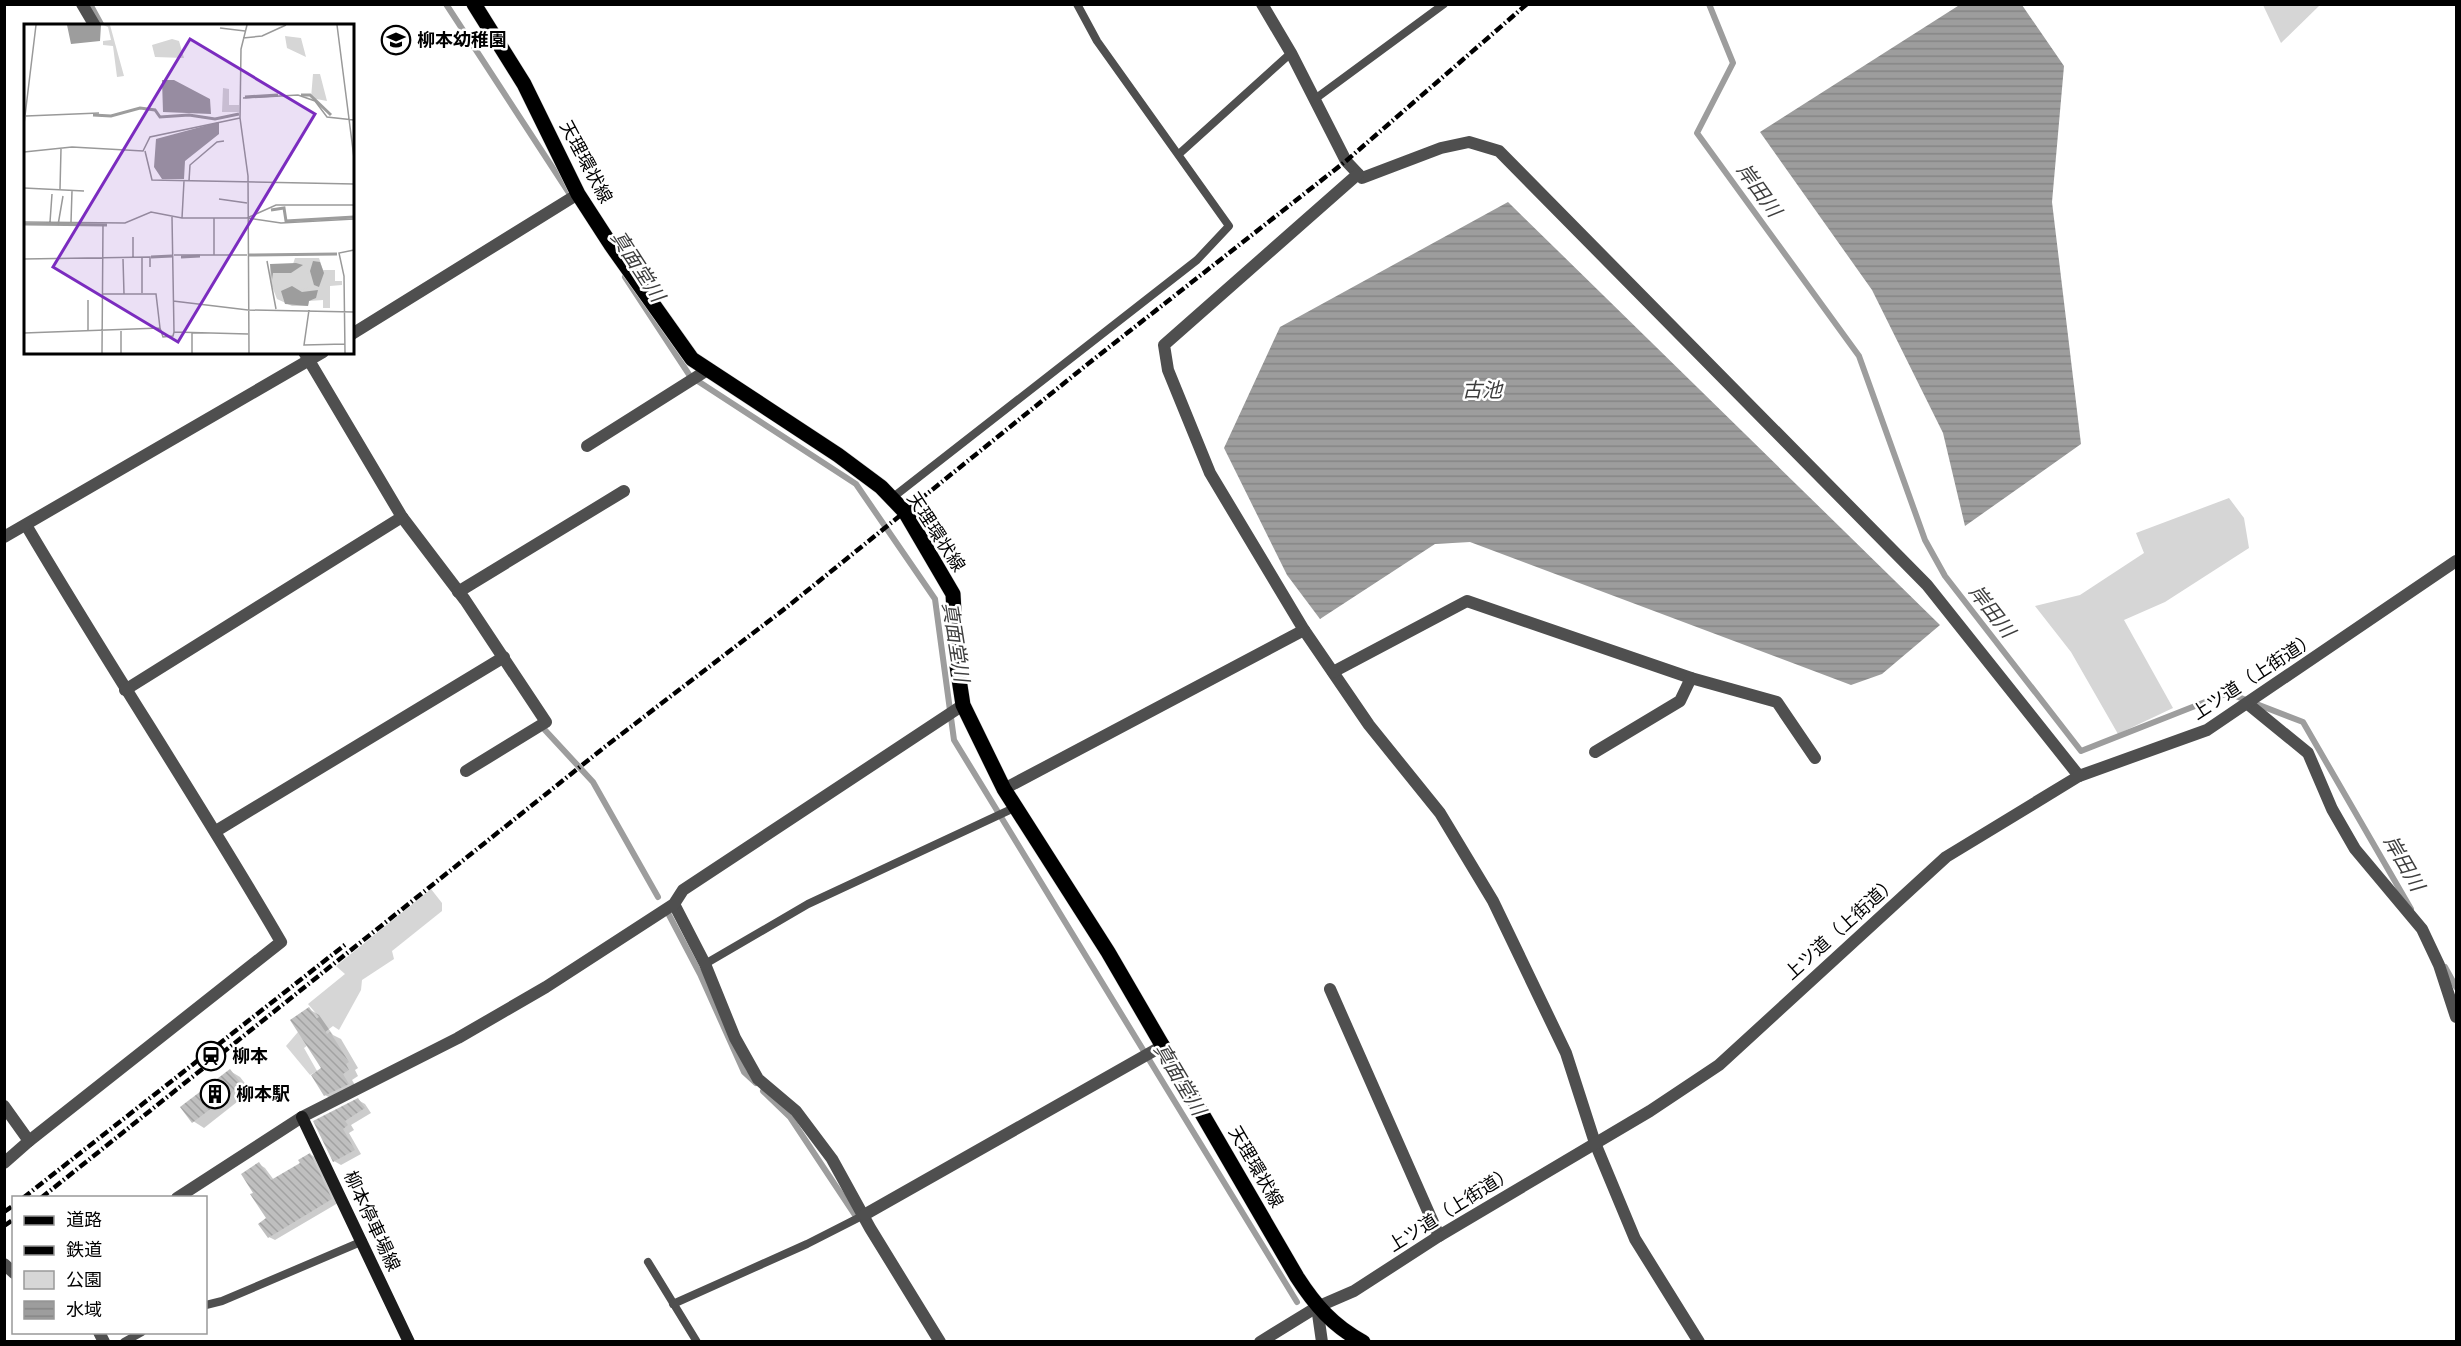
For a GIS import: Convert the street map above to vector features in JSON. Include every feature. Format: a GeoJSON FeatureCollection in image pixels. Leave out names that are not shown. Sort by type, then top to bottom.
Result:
{"type":"FeatureCollection","features":[{"type":"Feature","properties":{"kind":"main road","name":"天理環状線"},"geometry":{"type":"LineString","coordinates":[[474,4],[524,84],[578,194],[611,245],[692,359],[838,455],[881,487],[905,512],[953,594],[957,666],[963,705],[1004,789],[1108,952],[1164,1045],[1297,1277],[1317,1307],[1344,1331],[1363,1341]]}},
{"type":"Feature","properties":{"kind":"main road","name":"柳本停車場線"},"geometry":{"type":"LineString","coordinates":[[302,1117],[409,1341]]}},
{"type":"Feature","properties":{"kind":"street"},"geometry":{"type":"LineString","coordinates":[[82,4],[94,24]]}},
{"type":"Feature","properties":{"kind":"street"},"geometry":{"type":"LineString","coordinates":[[1262,4],[1291,53],[1346,161],[1362,178],[1440,148],[1469,142],[1499,151],[1927,585],[2079,776]]}},
{"type":"Feature","properties":{"kind":"street"},"geometry":{"type":"LineString","coordinates":[[1358,174],[1164,345],[1168,370],[1210,473],[1304,630],[1370,725],[1440,813],[1493,901],[1566,1053],[1595,1143],[1635,1239],[1699,1341]]}},
{"type":"Feature","properties":{"kind":"street"},"geometry":{"type":"LineString","coordinates":[[354,333],[578,194]]}},
{"type":"Feature","properties":{"kind":"street"},"geometry":{"type":"LineString","coordinates":[[4,537],[306,357],[402,518],[504,657],[546,722],[466,771]]}},
{"type":"Feature","properties":{"kind":"street"},"geometry":{"type":"LineString","coordinates":[[587,446],[709,369]]}},
{"type":"Feature","properties":{"kind":"street"},"geometry":{"type":"LineString","coordinates":[[458,592],[624,491]]}},
{"type":"Feature","properties":{"kind":"street"},"geometry":{"type":"LineString","coordinates":[[125,690],[402,518]]}},
{"type":"Feature","properties":{"kind":"street"},"geometry":{"type":"LineString","coordinates":[[4,1163],[281,942],[216,831],[125,690],[26,525]]}},
{"type":"Feature","properties":{"kind":"street","name":"上ツ道（上街道）"},"geometry":{"type":"LineString","coordinates":[[1260,1341],[1317,1307],[1354,1291],[1438,1236],[1650,1111],[1719,1065],[1946,857],[2079,776],[2207,730],[2457,561]]}},
{"type":"Feature","properties":{"kind":"street"},"geometry":{"type":"LineString","coordinates":[[1333,672],[1467,601],[1691,678],[1777,702],[1815,758]]}},
{"type":"Feature","properties":{"kind":"street"},"geometry":{"type":"LineString","coordinates":[[1004,789],[1304,630]]}},
{"type":"Feature","properties":{"kind":"street"},"geometry":{"type":"LineString","coordinates":[[216,831],[504,657]]}},
{"type":"Feature","properties":{"kind":"street"},"geometry":{"type":"LineString","coordinates":[[1596,752],[1680,701],[1691,678]]}},
{"type":"Feature","properties":{"kind":"street"},"geometry":{"type":"LineString","coordinates":[[2248,704],[2308,753],[2332,809],[2355,849],[2422,929],[2439,965],[2457,1017]]}},
{"type":"Feature","properties":{"kind":"street"},"geometry":{"type":"LineString","coordinates":[[179,1196],[302,1117],[458,1038],[546,987],[674,904],[683,891],[963,705]]}},
{"type":"Feature","properties":{"kind":"street"},"geometry":{"type":"LineString","coordinates":[[674,904],[705,964],[735,1038],[758,1079],[796,1111],[832,1159],[940,1341]]}},
{"type":"Feature","properties":{"kind":"street"},"geometry":{"type":"LineString","coordinates":[[1330,989],[1438,1236]]}},
{"type":"Feature","properties":{"kind":"street"},"geometry":{"type":"LineString","coordinates":[[864,1215],[1164,1045]]}},
{"type":"Feature","properties":{"kind":"street"},"geometry":{"type":"LineString","coordinates":[[4,1106],[29,1141]]}},
{"type":"Feature","properties":{"kind":"street"},"geometry":{"type":"LineString","coordinates":[[1317,1307],[1322,1341]]}},
{"type":"Feature","properties":{"kind":"lane"},"geometry":{"type":"LineString","coordinates":[[892,498],[1197,260],[1229,226],[1097,42],[1077,4]]}},
{"type":"Feature","properties":{"kind":"lane"},"geometry":{"type":"LineString","coordinates":[[1315,99],[1444,4]]}},
{"type":"Feature","properties":{"kind":"lane"},"geometry":{"type":"LineString","coordinates":[[1179,154],[1291,53]]}},
{"type":"Feature","properties":{"kind":"lane"},"geometry":{"type":"LineString","coordinates":[[705,964],[808,904],[1016,807]]}},
{"type":"Feature","properties":{"kind":"lane"},"geometry":{"type":"LineString","coordinates":[[673,1304],[807,1244],[864,1215]]}},
{"type":"Feature","properties":{"kind":"lane"},"geometry":{"type":"LineString","coordinates":[[207,1305],[222,1301],[363,1241]]}},
{"type":"Feature","properties":{"kind":"lane"},"geometry":{"type":"LineString","coordinates":[[648,1262],[696,1341]]}},
{"type":"Feature","properties":{"kind":"lane"},"geometry":{"type":"LineString","coordinates":[[124,1341],[138,1334]]}},
{"type":"Feature","properties":{"kind":"green space"},"geometry":{"type":"Polygon","coordinates":[[[2263,5],[2320,5],[2281,43],[2263,5]]]}},
{"type":"Feature","properties":{"kind":"green space"},"geometry":{"type":"Polygon","coordinates":[[[2229,498],[2244,518],[2249,548],[2165,602],[2124,620],[2173,708],[2118,734],[2071,652],[2035,606],[2080,595],[2144,553],[2136,533],[2229,498]]]}},
{"type":"Feature","properties":{"kind":"green space"},"geometry":{"type":"Polygon","coordinates":[[[431,889],[442,903],[442,911],[392,951],[394,959],[362,980],[361,990],[339,1030],[333,1026],[304,1048],[325,1085],[317,1071],[310,1075],[286,1046],[298,1032],[319,1017],[308,1004],[345,974],[336,966],[431,889]]]}},
{"type":"Feature","properties":{"kind":"water"},"geometry":{"type":"Polygon","coordinates":[[[1961,4],[2022,5],[2064,66],[2052,202],[2081,444],[1965,526],[1943,433],[1872,290],[1760,132],[1961,4]]]}},
{"type":"Feature","properties":{"kind":"water","name":"古池"},"geometry":{"type":"Polygon","coordinates":[[[1508,202],[1940,625],[1882,674],[1851,685],[1470,542],[1435,544],[1320,619],[1287,575],[1224,448],[1280,327],[1508,202]]]}},
{"type":"Feature","properties":{"kind":"building"},"geometry":{"type":"Polygon","coordinates":[[[309,1007],[327,1034],[330,1032],[349,1062],[346,1064],[349,1070],[343,1074],[349,1084],[324,1096],[311,1075],[321,1068],[290,1020],[309,1007]]]}},
{"type":"Feature","properties":{"kind":"building","name":"柳本駅"},"geometry":{"type":"Polygon","coordinates":[[[230,1069],[242,1085],[192,1123],[180,1107],[230,1069]]]}},
{"type":"Feature","properties":{"kind":"building"},"geometry":{"type":"Polygon","coordinates":[[[358,1098],[365,1108],[345,1121],[348,1125],[343,1129],[355,1150],[333,1162],[313,1121],[358,1098]]]}},
{"type":"Feature","properties":{"kind":"building"},"geometry":{"type":"Polygon","coordinates":[[[310,1153],[332,1199],[268,1238],[258,1224],[266,1218],[250,1194],[253,1193],[241,1174],[259,1162],[271,1180],[300,1163],[298,1160],[310,1153]]]}},
{"type":"Feature","properties":{"kind":"waterway"},"geometry":{"type":"LineString","coordinates":[[90,4],[101,24]]}},
{"type":"Feature","properties":{"kind":"waterway","name":"真面堂川"},"geometry":{"type":"LineString","coordinates":[[446,4],[573,199]]}},
{"type":"Feature","properties":{"kind":"waterway","name":"岸田川"},"geometry":{"type":"LineString","coordinates":[[1709,4],[1733,63],[1697,133],[1859,356],[1925,540],[1945,576],[2081,751],[2228,693],[2303,722],[2411,909]]}},
{"type":"Feature","properties":{"kind":"waterway","name":"真面堂川"},"geometry":{"type":"LineString","coordinates":[[625,277],[690,376],[856,484],[935,599],[954,740],[1297,1302]]}},
{"type":"Feature","properties":{"kind":"waterway"},"geometry":{"type":"LineString","coordinates":[[544,729],[593,782],[658,897]]}},
{"type":"Feature","properties":{"kind":"waterway"},"geometry":{"type":"LineString","coordinates":[[669,915],[700,974],[744,1072],[756,1083]]}},
{"type":"Feature","properties":{"kind":"waterway","name":"岸田川"},"geometry":{"type":"LineString","coordinates":[[2445,967],[2456,987]]}},
{"type":"Feature","properties":{"kind":"waterway"},"geometry":{"type":"LineString","coordinates":[[763,1091],[790,1117],[855,1215]]}},
{"type":"Feature","properties":{"kind":"railway"},"geometry":{"type":"LineString","coordinates":[[44,1196],[606,746],[787,607],[1089,363],[1346,161],[1527,4]]}},
{"type":"Feature","properties":{"kind":"railway"},"geometry":{"type":"LineString","coordinates":[[26,1196],[346,944]]}},
{"type":"Feature","properties":{"kind":"railway"},"geometry":{"type":"LineString","coordinates":[[4,1212],[12,1206]]}},
{"type":"Feature","properties":{"kind":"railway"},"geometry":{"type":"LineString","coordinates":[[4,1226],[12,1220]]}},
{"type":"Feature","properties":{"kind":"place","name":"柳本幼稚園"},"geometry":{"type":"Point","coordinates":[396,40]}},
{"type":"Feature","properties":{"kind":"place","name":"柳本"},"geometry":{"type":"Point","coordinates":[211,1056]}},
{"type":"Feature","properties":{"kind":"place","name":"柳本駅"},"geometry":{"type":"Point","coordinates":[215,1094]}}]}
